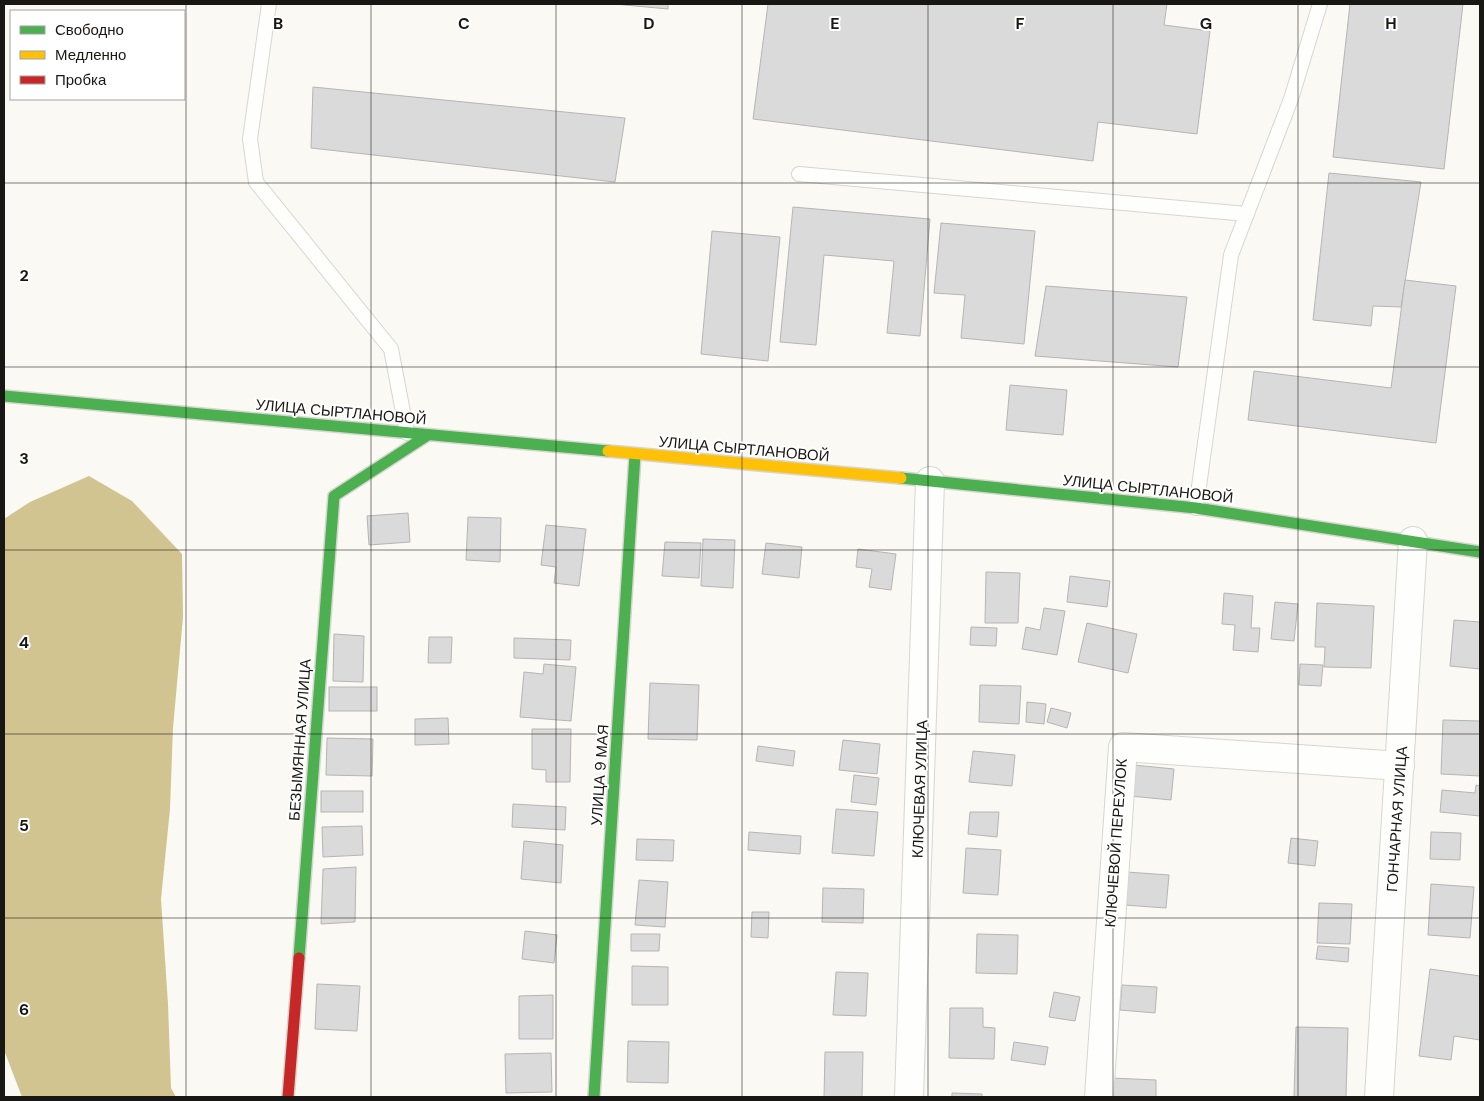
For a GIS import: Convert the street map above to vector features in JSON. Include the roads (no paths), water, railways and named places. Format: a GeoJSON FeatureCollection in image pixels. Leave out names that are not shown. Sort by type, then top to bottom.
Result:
{"type":"FeatureCollection","features":[{"type":"Feature","properties":{"kind":"street","name":"УЛИЦА СЫРТЛАНОВОЙ"},"geometry":{"type":"LineString","coordinates":[[4,396],[930,481],[1196,508],[1480,552]]}},
{"type":"Feature","properties":{"kind":"street","name":"БЕЗЫМЯННАЯ УЛИЦА"},"geometry":{"type":"LineString","coordinates":[[288,1097],[334,496],[428,435]]}},
{"type":"Feature","properties":{"kind":"street","name":"УЛИЦА 9 МАЯ"},"geometry":{"type":"LineString","coordinates":[[594,1097],[635,455]]}},
{"type":"Feature","properties":{"kind":"street","name":"КЛЮЧЕВАЯ УЛИЦА"},"geometry":{"type":"LineString","coordinates":[[910,1097],[930,481]]}},
{"type":"Feature","properties":{"kind":"street","name":"ГОНЧАРНАЯ УЛИЦА"},"geometry":{"type":"LineString","coordinates":[[1379,1097],[1413,541]]}},
{"type":"Feature","properties":{"kind":"street","name":"КЛЮЧЕВОЙ ПЕРЕУЛОК"},"geometry":{"type":"LineString","coordinates":[[1099,1097],[1123,747],[1400,766]]}},
{"type":"Feature","properties":{"kind":"lane"},"geometry":{"type":"LineString","coordinates":[[269,4],[250,140],[256,182],[392,350],[407,433]]}},
{"type":"Feature","properties":{"kind":"lane"},"geometry":{"type":"LineString","coordinates":[[1196,508],[1231,255],[1291,99],[1320,4]]}},
{"type":"Feature","properties":{"kind":"lane"},"geometry":{"type":"LineString","coordinates":[[799,174],[1247,214]]}}]}
